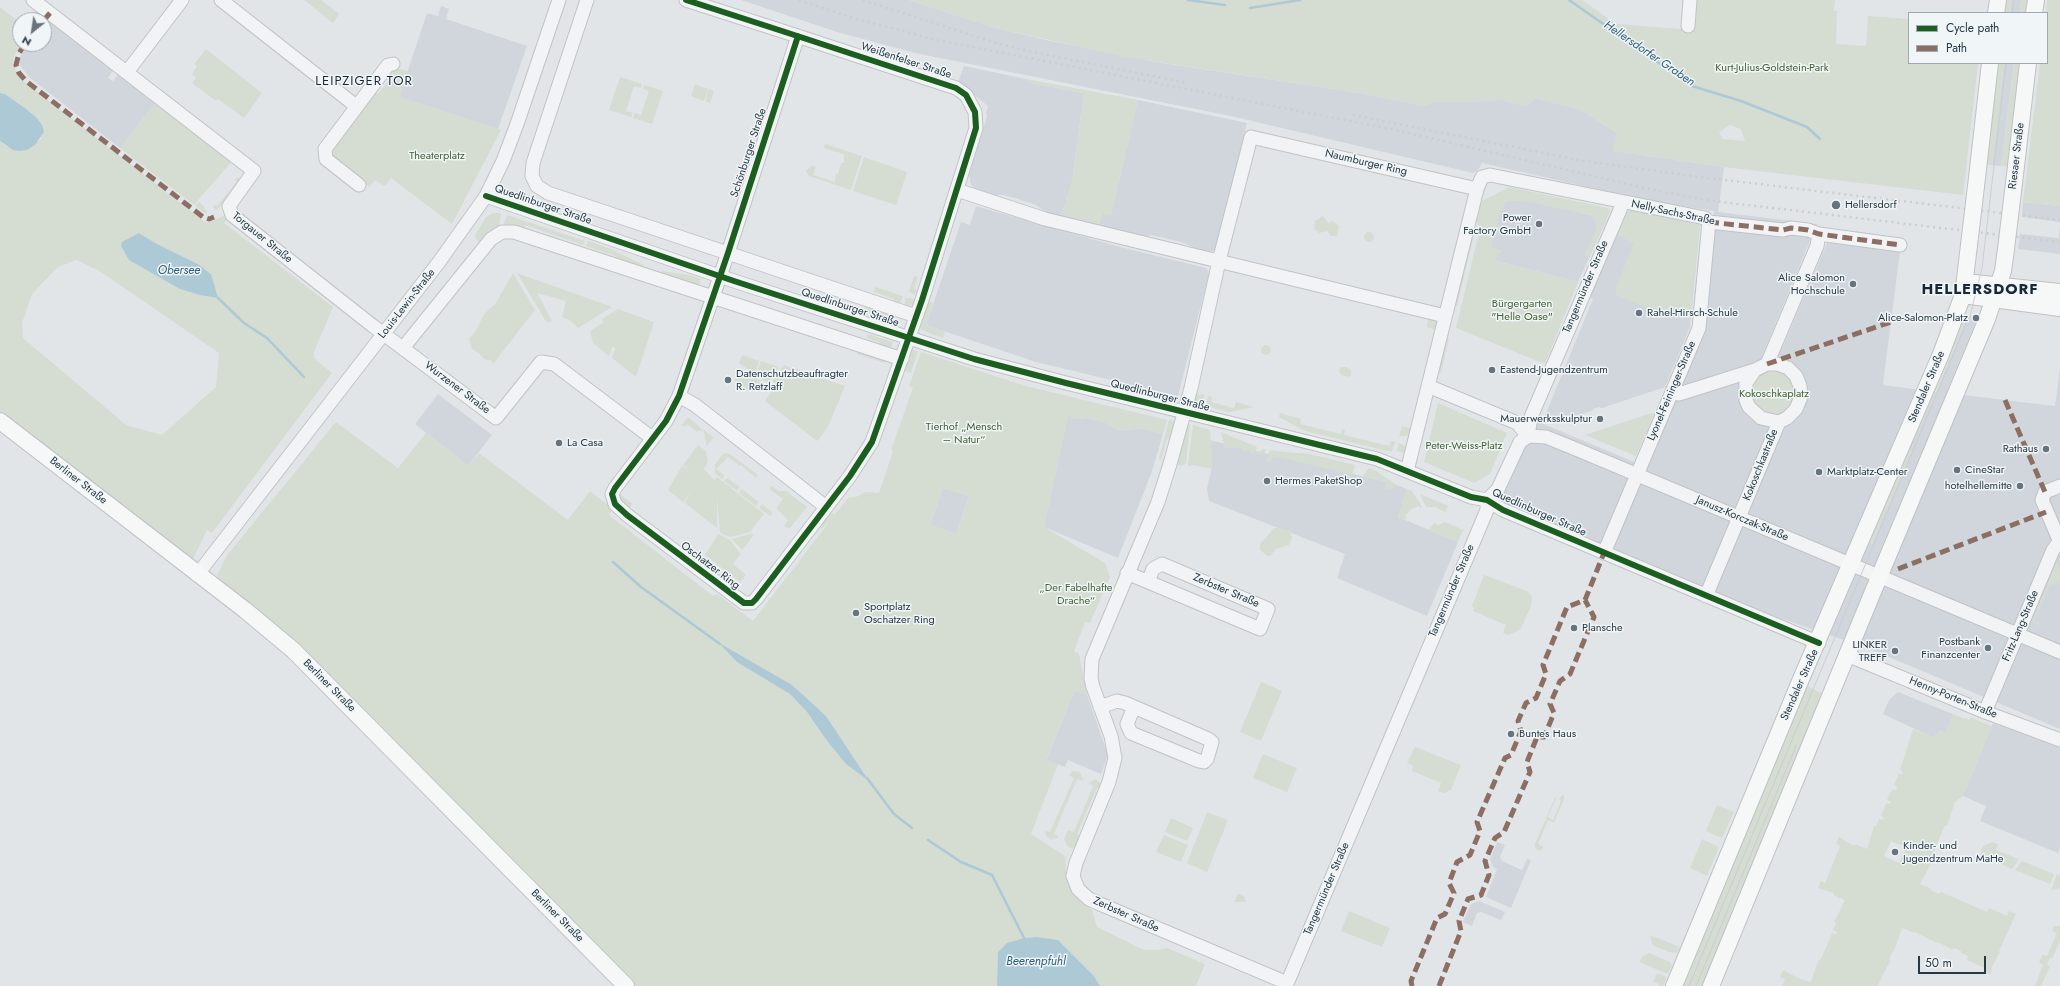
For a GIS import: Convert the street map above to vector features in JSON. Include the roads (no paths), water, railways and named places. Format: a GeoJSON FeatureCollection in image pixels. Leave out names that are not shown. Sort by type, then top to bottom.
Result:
{"type":"FeatureCollection","features":[{"type":"Feature","properties":{"kind":"main road"},"geometry":{"type":"LineString","coordinates":[[1996,12],[1998,0]]}},
{"type":"Feature","properties":{"kind":"main road"},"geometry":{"type":"LineString","coordinates":[[2034,12],[2036,0]]}},
{"type":"Feature","properties":{"kind":"main road"},"geometry":{"type":"LineString","coordinates":[[1990,64],[1964,288],[1996,293],[2060,308]]}},
{"type":"Feature","properties":{"kind":"main road","name":"Riesaer Straße"},"geometry":{"type":"LineString","coordinates":[[1996,293],[2006,249],[2028,64]]}},
{"type":"Feature","properties":{"kind":"main road","name":"Stendaler Straße"},"geometry":{"type":"LineString","coordinates":[[1674,986],[1801,680],[1819,643],[1941,354],[1964,288]]}},
{"type":"Feature","properties":{"kind":"main road"},"geometry":{"type":"LineString","coordinates":[[1996,293],[2060,292]]}},
{"type":"Feature","properties":{"kind":"main road"},"geometry":{"type":"LineString","coordinates":[[1711,986],[1996,293]]}},
{"type":"Feature","properties":{"kind":"main road","name":"Berliner Straße"},"geometry":{"type":"LineString","coordinates":[[0,420],[197,575],[245,610],[293,650],[626,986]]}},
{"type":"Feature","properties":{"kind":"street","name":"Torgauer Straße"},"geometry":{"type":"LineString","coordinates":[[33,0],[254,171],[229,206],[228,210],[232,215],[384,334]]}},
{"type":"Feature","properties":{"kind":"street"},"geometry":{"type":"LineString","coordinates":[[127,72],[182,0]]}},
{"type":"Feature","properties":{"kind":"street"},"geometry":{"type":"LineString","coordinates":[[221,0],[356,106]]}},
{"type":"Feature","properties":{"kind":"street","name":"Louis-Lewin-Straße"},"geometry":{"type":"LineString","coordinates":[[197,575],[439,262],[486,196],[503,161],[518,124],[559,0]]}},
{"type":"Feature","properties":{"kind":"street","name":"Quedlinburger Straße"},"geometry":{"type":"LineString","coordinates":[[587,0],[533,163],[533,181],[542,190],[916,316]]}},
{"type":"Feature","properties":{"kind":"street","name":"Weißenfelser Straße"},"geometry":{"type":"LineString","coordinates":[[686,0],[956,88],[966,95],[975,112],[976,128],[909,338]]}},
{"type":"Feature","properties":{"kind":"street"},"geometry":{"type":"LineString","coordinates":[[1688,26],[1690,0]]}},
{"type":"Feature","properties":{"kind":"street","name":"Schönburger Straße"},"geometry":{"type":"LineString","coordinates":[[720,276],[798,36]]}},
{"type":"Feature","properties":{"kind":"street"},"geometry":{"type":"LineString","coordinates":[[359,185],[326,159],[324,154],[325,149],[388,65],[393,64]]}},
{"type":"Feature","properties":{"kind":"street","name":"Naumburger Ring"},"geometry":{"type":"LineString","coordinates":[[1184,412],[1219,261],[1251,137],[1477,189]]}},
{"type":"Feature","properties":{"kind":"street","name":"Nelly-Sachs-Straße"},"geometry":{"type":"LineString","coordinates":[[1477,189],[1482,178],[1490,175],[1705,218],[1709,222],[1783,230],[1791,228],[1808,230],[1819,234],[1900,245]]}},
{"type":"Feature","properties":{"kind":"street"},"geometry":{"type":"LineString","coordinates":[[1407,471],[1477,189]]}},
{"type":"Feature","properties":{"kind":"street"},"geometry":{"type":"LineString","coordinates":[[957,190],[1045,219],[1445,316]]}},
{"type":"Feature","properties":{"kind":"street","name":"Quedlinburger Straße"},"geometry":{"type":"LineString","coordinates":[[486,196],[720,276],[982,361],[1377,459],[1471,497],[1487,500],[1499,508],[1819,643]]}},
{"type":"Feature","properties":{"kind":"street","name":"Tangermünder Straße"},"geometry":{"type":"LineString","coordinates":[[1287,985],[1487,510],[1487,500],[1498,489],[1520,442],[1528,436],[1532,415],[1620,210],[1622,202]]}},
{"type":"Feature","properties":{"kind":"street","name":"Lyonel-Feininger-Straße"},"geometry":{"type":"LineString","coordinates":[[1604,553],[1699,328],[1709,222]]}},
{"type":"Feature","properties":{"kind":"street"},"geometry":{"type":"LineString","coordinates":[[403,348],[491,239],[499,233],[514,232],[902,359]]}},
{"type":"Feature","properties":{"kind":"street","name":"Kokoschkastraße"},"geometry":{"type":"LineString","coordinates":[[1761,367],[1777,364],[1788,368],[1796,376],[1800,386],[1801,397],[1796,409],[1787,418],[1779,422],[1761,418],[1749,407],[1746,400],[1746,383],[1761,367],[1817,246],[1819,234]]}},
{"type":"Feature","properties":{"kind":"street","name":"Oschatzer Ring"},"geometry":{"type":"LineString","coordinates":[[720,276],[679,396],[666,421],[615,488],[612,498],[615,504],[694,567],[744,603],[752,603],[756,599],[861,462],[872,442],[909,338]]}},
{"type":"Feature","properties":{"kind":"street","name":"Wurzener Straße"},"geometry":{"type":"LineString","coordinates":[[384,334],[496,418],[541,362],[554,364],[652,438]]}},
{"type":"Feature","properties":{"kind":"street"},"geometry":{"type":"LineString","coordinates":[[1672,392],[1679,394],[1761,367]]}},
{"type":"Feature","properties":{"kind":"street"},"geometry":{"type":"LineString","coordinates":[[1428,386],[1517,423],[1528,436]]}},
{"type":"Feature","properties":{"kind":"street"},"geometry":{"type":"LineString","coordinates":[[679,396],[695,406],[826,507]]}},
{"type":"Feature","properties":{"kind":"street","name":"Zerbster Straße"},"geometry":{"type":"LineString","coordinates":[[1184,412],[1158,502],[1092,659],[1091,678],[1111,736],[1115,758],[1110,782],[1076,863],[1073,876],[1078,889],[1089,899],[1287,985]]}},
{"type":"Feature","properties":{"kind":"street","name":"Kokoschkastraße"},"geometry":{"type":"LineString","coordinates":[[1706,596],[1779,422]]}},
{"type":"Feature","properties":{"kind":"street","name":"Janusz-Korczak-Straße"},"geometry":{"type":"LineString","coordinates":[[1528,436],[1546,437],[2060,652]]}},
{"type":"Feature","properties":{"kind":"street"},"geometry":{"type":"LineString","coordinates":[[2059,542],[2042,500],[2044,492],[2060,486]]}},
{"type":"Feature","properties":{"kind":"street","name":"Fritz-Lang-Straße"},"geometry":{"type":"LineString","coordinates":[[1985,712],[2053,550],[2059,542]]}},
{"type":"Feature","properties":{"kind":"street","name":"Zerbster Straße"},"geometry":{"type":"LineString","coordinates":[[1127,573],[1148,582],[1260,629],[1268,609],[1162,564],[1153,569],[1148,582]]}},
{"type":"Feature","properties":{"kind":"street","name":"Henny-Porten-Straße"},"geometry":{"type":"LineString","coordinates":[[1847,654],[1985,712],[2060,740]]}},
{"type":"Feature","properties":{"kind":"street"},"geometry":{"type":"LineString","coordinates":[[1100,707],[1117,702],[1134,707],[1208,738],[1212,742],[1207,759],[1204,762],[1200,762],[1132,733],[1127,724],[1134,707]]}},
{"type":"Feature","properties":{"kind":"water"},"geometry":{"type":"Polygon","coordinates":[[[0,93],[5,94],[25,108],[37,118],[42,125],[44,132],[35,145],[27,150],[13,150],[0,141],[0,93]]]}},
{"type":"Feature","properties":{"kind":"water","name":"Obersee"},"geometry":{"type":"Polygon","coordinates":[[[139,233],[157,244],[198,264],[211,274],[218,298],[200,295],[180,289],[129,260],[121,246],[122,242],[139,233]]]}},
{"type":"Feature","properties":{"kind":"water"},"geometry":{"type":"Polygon","coordinates":[[[719,643],[792,685],[826,716],[869,781],[846,764],[827,741],[807,712],[790,694],[737,662],[719,643]]]}},
{"type":"Feature","properties":{"kind":"water","name":"Beerenpfuhl"},"geometry":{"type":"Polygon","coordinates":[[[1037,937],[1058,940],[1094,976],[1100,986],[997,986],[998,952],[1007,943],[1024,938],[1037,937]]]}},
{"type":"Feature","properties":{"kind":"waterway","name":"Hellersdorfer Graben"},"geometry":{"type":"LineString","coordinates":[[1188,0],[1225,5]]}},
{"type":"Feature","properties":{"kind":"waterway","name":"Hellersdorfer Graben"},"geometry":{"type":"LineString","coordinates":[[1250,8],[1300,0]]}},
{"type":"Feature","properties":{"kind":"waterway","name":"Hellersdorfer Graben"},"geometry":{"type":"LineString","coordinates":[[1569,0],[1692,86],[1741,101],[1807,127],[1820,139]]}},
{"type":"Feature","properties":{"kind":"waterway"},"geometry":{"type":"LineString","coordinates":[[218,298],[244,323],[267,338],[304,377]]}},
{"type":"Feature","properties":{"kind":"waterway"},"geometry":{"type":"LineString","coordinates":[[613,562],[641,587],[720,644]]}},
{"type":"Feature","properties":{"kind":"waterway"},"geometry":{"type":"LineString","coordinates":[[867,778],[894,814],[912,828]]}},
{"type":"Feature","properties":{"kind":"waterway"},"geometry":{"type":"LineString","coordinates":[[928,840],[961,862],[992,875],[1024,938]]}},
{"type":"Feature","properties":{"kind":"tram line"},"geometry":{"type":"LineString","coordinates":[[2012,12],[2014,0]]}},
{"type":"Feature","properties":{"kind":"tram line"},"geometry":{"type":"LineString","coordinates":[[1689,986],[1971,312],[1982,268],[2006,64]]}},
{"type":"Feature","properties":{"kind":"tram line"},"geometry":{"type":"LineString","coordinates":[[1696,986],[1796,746]]}},
{"type":"Feature","properties":{"kind":"railway"},"geometry":{"type":"LineString","coordinates":[[799,0],[853,18],[937,40],[1391,129],[1649,189],[1705,200],[2060,242]]}},
{"type":"Feature","properties":{"kind":"railway"},"geometry":{"type":"LineString","coordinates":[[863,0],[996,43],[1042,54],[1188,83]]}},
{"type":"Feature","properties":{"kind":"railway"},"geometry":{"type":"LineString","coordinates":[[1353,115],[1584,161],[1708,178],[2060,220]]}},
{"type":"Feature","properties":{"kind":"place","name":"Hellersdorf"},"geometry":{"type":"Point","coordinates":[1836,205]}},
{"type":"Feature","properties":{"kind":"place","name":"Power Factory GmbH"},"geometry":{"type":"Point","coordinates":[1539,224]}},
{"type":"Feature","properties":{"kind":"place","name":"Alice Salomon Hochschule"},"geometry":{"type":"Point","coordinates":[1853,284]}},
{"type":"Feature","properties":{"kind":"place","name":"Rahel-Hirsch-Schule"},"geometry":{"type":"Point","coordinates":[1639,313]}},
{"type":"Feature","properties":{"kind":"place","name":"Alice-Salomon-Platz"},"geometry":{"type":"Point","coordinates":[1976,318]}},
{"type":"Feature","properties":{"kind":"place","name":"Eastend-Jugendzentrum"},"geometry":{"type":"Point","coordinates":[1492,370]}},
{"type":"Feature","properties":{"kind":"place","name":"Datenschutzbeauftragter R. Retzlaff"},"geometry":{"type":"Point","coordinates":[728,380]}},
{"type":"Feature","properties":{"kind":"place","name":"Mauerwerksskulptur"},"geometry":{"type":"Point","coordinates":[1600,419]}},
{"type":"Feature","properties":{"kind":"place","name":"La Casa"},"geometry":{"type":"Point","coordinates":[559,443]}},
{"type":"Feature","properties":{"kind":"place","name":"Rathaus"},"geometry":{"type":"Point","coordinates":[2046,449]}},
{"type":"Feature","properties":{"kind":"place","name":"CineStar"},"geometry":{"type":"Point","coordinates":[1957,470]}},
{"type":"Feature","properties":{"kind":"place","name":"Marktplatz-Center"},"geometry":{"type":"Point","coordinates":[1819,472]}},
{"type":"Feature","properties":{"kind":"place","name":"Hermes PaketShop"},"geometry":{"type":"Point","coordinates":[1267,481]}},
{"type":"Feature","properties":{"kind":"place","name":"hotelhellemitte"},"geometry":{"type":"Point","coordinates":[2020,486]}},
{"type":"Feature","properties":{"kind":"place","name":"Sportplatz Oschatzer Ring"},"geometry":{"type":"Point","coordinates":[856,613]}},
{"type":"Feature","properties":{"kind":"place","name":"Plansche"},"geometry":{"type":"Point","coordinates":[1574,628]}},
{"type":"Feature","properties":{"kind":"place","name":"Postbank Finanzcenter"},"geometry":{"type":"Point","coordinates":[1988,648]}},
{"type":"Feature","properties":{"kind":"place","name":"LINKER TREFF"},"geometry":{"type":"Point","coordinates":[1895,651]}},
{"type":"Feature","properties":{"kind":"place","name":"Buntes Haus"},"geometry":{"type":"Point","coordinates":[1511,734]}},
{"type":"Feature","properties":{"kind":"place","name":"Kinder- und Jugendzentrum MaHe"},"geometry":{"type":"Point","coordinates":[1895,852]}},
{"type":"Feature","properties":{"kind":"district","name":"LEIPZIGER TOR"},"geometry":{"type":"Point","coordinates":[364,82]}},
{"type":"Feature","properties":{"kind":"district","name":"HELLERSDORF"},"geometry":{"type":"Point","coordinates":[1980,290]}},
{"type":"Feature","properties":{"kind":"park label","name":"Kurt-Julius-Goldstein-Park"},"geometry":{"type":"Point","coordinates":[1772,68]}},
{"type":"Feature","properties":{"kind":"park label","name":"Theaterplatz"},"geometry":{"type":"Point","coordinates":[437,156]}},
{"type":"Feature","properties":{"kind":"park label","name":"Bürgergarten \"Helle Oase\""},"geometry":{"type":"Point","coordinates":[1522,310]}},
{"type":"Feature","properties":{"kind":"park label","name":"Kokoschkaplatz"},"geometry":{"type":"Point","coordinates":[1774,394]}},
{"type":"Feature","properties":{"kind":"park label","name":"Tierhof „Mensch – Natur“"},"geometry":{"type":"Point","coordinates":[964,433]}},
{"type":"Feature","properties":{"kind":"park label","name":"Peter-Weiss-Platz"},"geometry":{"type":"Point","coordinates":[1464,446]}},
{"type":"Feature","properties":{"kind":"park label","name":"„Der Fabelhafte Drache“"},"geometry":{"type":"Point","coordinates":[1076,594]}}]}
